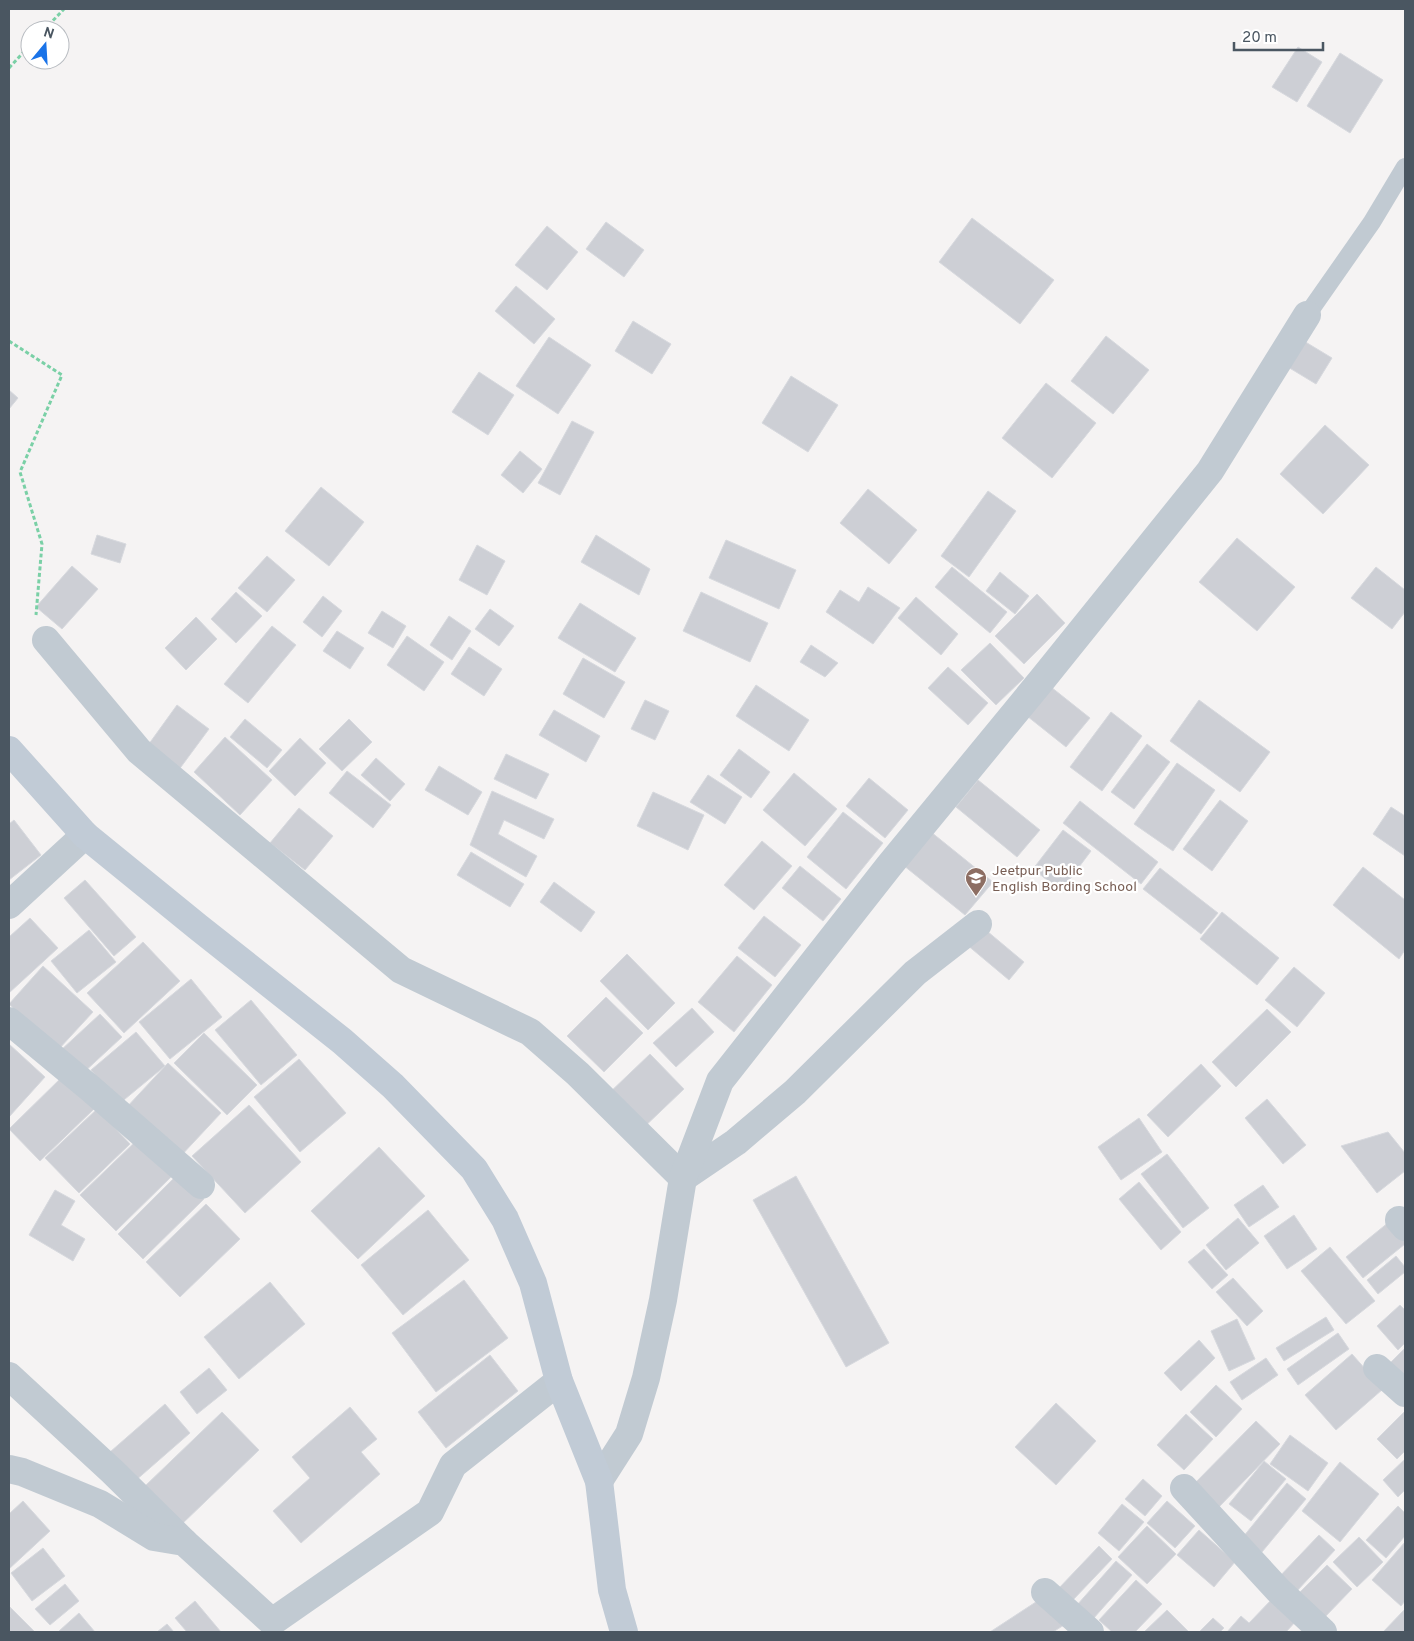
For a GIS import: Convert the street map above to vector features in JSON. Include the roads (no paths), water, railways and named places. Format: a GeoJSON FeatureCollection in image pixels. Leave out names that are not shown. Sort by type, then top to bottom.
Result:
{"type":"FeatureCollection","features":[{"type":"Feature","properties":{"kind":"street"},"geometry":{"type":"LineString","coordinates":[[599,1481],[629,1434],[646,1378],[664,1300],[683,1178],[720,1081],[889,866],[1042,681],[1210,471],[1307,315]]}},
{"type":"Feature","properties":{"kind":"street"},"geometry":{"type":"LineString","coordinates":[[46,640],[139,751],[401,970],[530,1032],[578,1074],[683,1178]]}},
{"type":"Feature","properties":{"kind":"street"},"geometry":{"type":"LineString","coordinates":[[9,750],[85,835],[342,1041],[393,1086],[474,1169],[505,1219],[533,1283],[559,1381],[599,1481],[612,1590],[624,1632]]}},
{"type":"Feature","properties":{"kind":"street"},"geometry":{"type":"LineString","coordinates":[[9,904],[85,835]]}},
{"type":"Feature","properties":{"kind":"street"},"geometry":{"type":"LineString","coordinates":[[683,1178],[736,1142],[795,1092],[915,973],[978,924]]}},
{"type":"Feature","properties":{"kind":"street"},"geometry":{"type":"LineString","coordinates":[[9,1021],[91,1089],[201,1185]]}},
{"type":"Feature","properties":{"kind":"street"},"geometry":{"type":"LineString","coordinates":[[1377,1368],[1405,1393]]}},
{"type":"Feature","properties":{"kind":"street"},"geometry":{"type":"LineString","coordinates":[[9,1376],[113,1472],[184,1542],[272,1622],[430,1512],[453,1464],[559,1381]]}},
{"type":"Feature","properties":{"kind":"street"},"geometry":{"type":"LineString","coordinates":[[9,1469],[22,1472],[100,1504],[154,1537],[184,1542]]}},
{"type":"Feature","properties":{"kind":"street"},"geometry":{"type":"LineString","coordinates":[[1184,1488],[1278,1590],[1324,1632]]}},
{"type":"Feature","properties":{"kind":"street"},"geometry":{"type":"LineString","coordinates":[[1046,1592],[1090,1632]]}},
{"type":"Feature","properties":{"kind":"lane"},"geometry":{"type":"LineString","coordinates":[[1307,315],[1372,222],[1405,167]]}},
{"type":"Feature","properties":{"kind":"place","name":"Jeetpur Public English Bording School"},"geometry":{"type":"Point","coordinates":[976,897]}}]}
